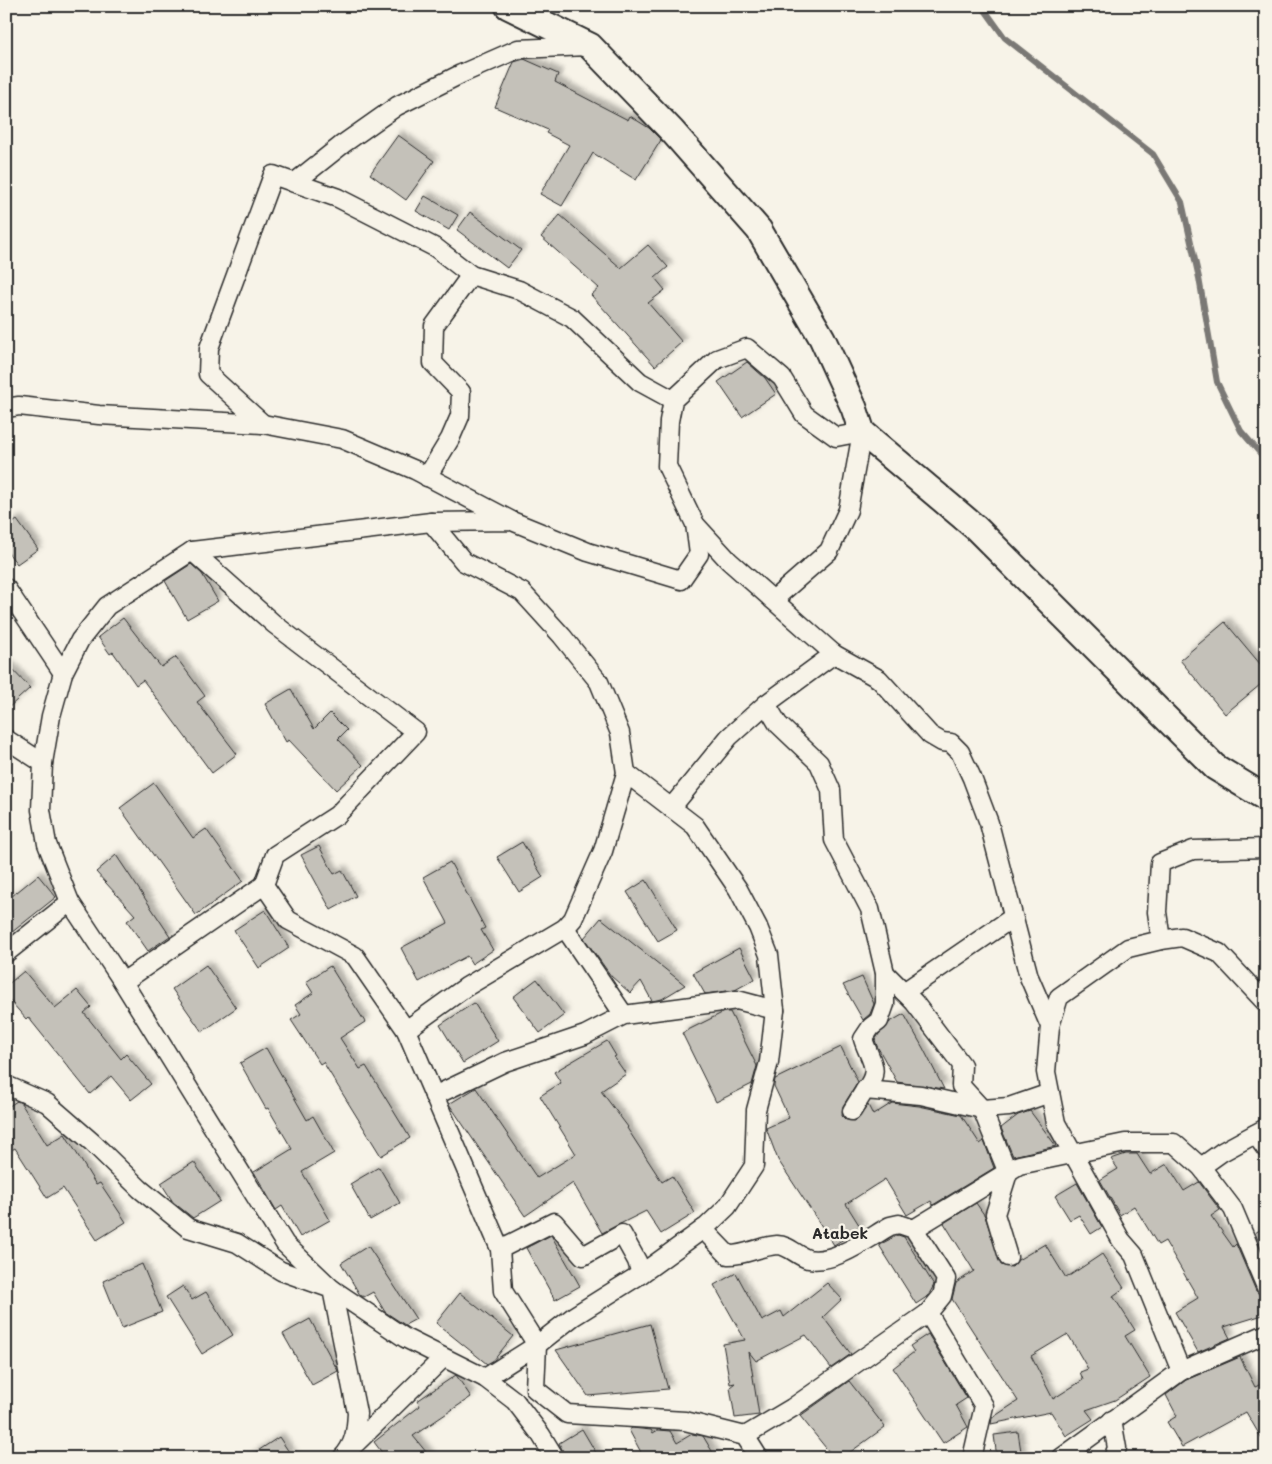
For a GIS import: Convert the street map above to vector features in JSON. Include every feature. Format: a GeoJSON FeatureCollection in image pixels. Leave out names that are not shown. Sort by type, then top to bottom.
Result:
{"type":"FeatureCollection","features":[{"type":"Feature","properties":{"kind":"street"},"geometry":{"type":"LineString","coordinates":[[508,6],[590,46],[672,131],[759,230],[822,338],[854,408],[862,432],[848,510],[828,550],[773,600]]}},
{"type":"Feature","properties":{"kind":"street"},"geometry":{"type":"LineString","coordinates":[[294,183],[342,144],[397,106],[461,74],[518,50],[590,46]]}},
{"type":"Feature","properties":{"kind":"street"},"geometry":{"type":"LineString","coordinates":[[263,424],[208,374],[209,348],[273,175],[338,198],[436,248],[471,275],[519,290],[572,318],[640,382],[673,400]]}},
{"type":"Feature","properties":{"kind":"street"},"geometry":{"type":"LineString","coordinates":[[427,477],[450,439],[460,416],[461,392],[433,363],[434,326],[471,275]]}},
{"type":"Feature","properties":{"kind":"street"},"geometry":{"type":"LineString","coordinates":[[862,432],[836,437],[804,414],[782,378],[747,348],[717,359],[673,400],[669,421],[667,466],[695,524],[729,562],[834,654],[879,679],[930,735],[942,742],[951,743],[960,752],[989,823],[1012,918],[1030,977],[1050,1026]]}},
{"type":"Feature","properties":{"kind":"street"},"geometry":{"type":"LineString","coordinates":[[6,408],[19,406],[99,415],[263,424],[342,439],[427,477],[512,521],[588,552],[681,580],[699,554],[695,524]]}},
{"type":"Feature","properties":{"kind":"street"},"geometry":{"type":"LineString","coordinates":[[862,432],[976,528],[1215,767],[1266,798]]}},
{"type":"Feature","properties":{"kind":"street"},"geometry":{"type":"LineString","coordinates":[[512,521],[431,522],[192,551],[107,606],[80,640],[63,673],[51,716],[44,763],[41,810],[46,835],[70,902],[123,982],[285,1244],[332,1289],[404,1338],[485,1378],[515,1401],[541,1435],[555,1458]]}},
{"type":"Feature","properties":{"kind":"street"},"geometry":{"type":"LineString","coordinates":[[406,1030],[466,987],[566,928],[573,919],[603,851],[626,773],[620,733],[599,682],[522,592],[464,562],[431,522]]}},
{"type":"Feature","properties":{"kind":"street"},"geometry":{"type":"LineString","coordinates":[[123,982],[264,885],[275,855],[338,815],[416,732],[274,624],[192,551]]}},
{"type":"Feature","properties":{"kind":"street"},"geometry":{"type":"LineString","coordinates":[[6,588],[63,673]]}},
{"type":"Feature","properties":{"kind":"street"},"geometry":{"type":"LineString","coordinates":[[671,808],[729,737],[766,704],[834,654]]}},
{"type":"Feature","properties":{"kind":"street"},"geometry":{"type":"LineString","coordinates":[[766,704],[778,724],[819,763],[831,790],[834,840],[870,909],[885,973],[885,1004],[879,1021],[871,1027],[863,1039],[874,1065],[873,1080],[852,1111]]}},
{"type":"Feature","properties":{"kind":"street"},"geometry":{"type":"LineString","coordinates":[[6,740],[44,763]]}},
{"type":"Feature","properties":{"kind":"street"},"geometry":{"type":"LineString","coordinates":[[485,1378],[537,1345],[574,1316],[640,1274],[703,1229],[727,1207],[754,1166],[756,1110],[770,1062],[775,1010],[769,955],[758,927],[716,854],[695,826],[626,773]]}},
{"type":"Feature","properties":{"kind":"street"},"geometry":{"type":"LineString","coordinates":[[1161,940],[1157,912],[1160,863],[1194,850],[1265,849]]}},
{"type":"Feature","properties":{"kind":"street"},"geometry":{"type":"LineString","coordinates":[[264,885],[288,920],[355,956],[406,1030],[500,1249],[504,1291],[537,1345],[535,1389],[567,1414]]}},
{"type":"Feature","properties":{"kind":"street"},"geometry":{"type":"LineString","coordinates":[[6,953],[70,902]]}},
{"type":"Feature","properties":{"kind":"street"},"geometry":{"type":"LineString","coordinates":[[904,992],[1012,918]]}},
{"type":"Feature","properties":{"kind":"street"},"geometry":{"type":"LineString","coordinates":[[566,928],[624,1015]]}},
{"type":"Feature","properties":{"kind":"street"},"geometry":{"type":"LineString","coordinates":[[1182,1371],[1134,1255],[1121,1240],[1056,1123],[1046,1072],[1050,1026],[1059,996],[1128,948],[1182,937],[1218,953],[1266,1003]]}},
{"type":"Feature","properties":{"kind":"street"},"geometry":{"type":"LineString","coordinates":[[885,973],[904,992],[962,1065],[961,1086],[982,1109],[1008,1173],[995,1214],[1008,1257]]}},
{"type":"Feature","properties":{"kind":"street"},"geometry":{"type":"LineString","coordinates":[[434,1096],[505,1062],[585,1035],[624,1015],[737,1000],[775,1010]]}},
{"type":"Feature","properties":{"kind":"street"},"geometry":{"type":"LineString","coordinates":[[6,1085],[47,1103],[94,1143],[140,1190],[188,1228],[237,1243],[281,1271],[332,1289]]}},
{"type":"Feature","properties":{"kind":"street"},"geometry":{"type":"LineString","coordinates":[[865,1090],[921,1095],[982,1109],[1009,1107],[1050,1094]]}},
{"type":"Feature","properties":{"kind":"street"},"geometry":{"type":"LineString","coordinates":[[1201,1167],[1261,1131],[1266,1149]]}},
{"type":"Feature","properties":{"kind":"street"},"geometry":{"type":"LineString","coordinates":[[914,1228],[1019,1166],[1125,1143],[1174,1143],[1201,1167],[1233,1209],[1266,1287]]}},
{"type":"Feature","properties":{"kind":"street"},"geometry":{"type":"LineString","coordinates":[[500,1249],[554,1222],[583,1256],[622,1234],[637,1260],[640,1274]]}},
{"type":"Feature","properties":{"kind":"street"},"geometry":{"type":"LineString","coordinates":[[703,1229],[728,1255],[779,1245],[791,1249],[803,1258],[815,1260],[836,1255],[890,1226],[899,1224],[914,1228],[946,1279],[942,1296],[928,1312],[792,1408],[745,1436]]}},
{"type":"Feature","properties":{"kind":"street"},"geometry":{"type":"LineString","coordinates":[[332,1289],[357,1413],[356,1431],[347,1453]]}},
{"type":"Feature","properties":{"kind":"street"},"geometry":{"type":"LineString","coordinates":[[928,1312],[984,1406],[972,1458]]}},
{"type":"Feature","properties":{"kind":"street"},"geometry":{"type":"LineString","coordinates":[[1061,1458],[1182,1371],[1266,1334]]}},
{"type":"Feature","properties":{"kind":"street"},"geometry":{"type":"LineString","coordinates":[[347,1453],[443,1358]]}},
{"type":"Feature","properties":{"kind":"street"},"geometry":{"type":"LineString","coordinates":[[515,1401],[567,1414],[685,1420],[745,1436],[759,1458]]}},
{"type":"Feature","properties":{"kind":"street"},"geometry":{"type":"LineString","coordinates":[[1112,1420],[1117,1448],[1113,1458]]}},
{"type":"Feature","properties":{"kind":"building"},"geometry":{"type":"Polygon","coordinates":[[[524,59],[558,74],[555,82],[628,120],[630,116],[649,128],[661,140],[636,180],[593,153],[562,206],[540,194],[569,145],[546,133],[548,130],[495,107],[514,62],[524,59]]]}},
{"type":"Feature","properties":{"kind":"building"},"geometry":{"type":"Polygon","coordinates":[[[398,135],[434,161],[406,200],[370,174],[398,135]]]}},
{"type":"Feature","properties":{"kind":"building"},"geometry":{"type":"Polygon","coordinates":[[[425,196],[458,215],[449,230],[416,211],[425,196]]]}},
{"type":"Feature","properties":{"kind":"building"},"geometry":{"type":"Polygon","coordinates":[[[470,212],[521,250],[507,268],[457,230],[470,212]]]}},
{"type":"Feature","properties":{"kind":"building"},"geometry":{"type":"Polygon","coordinates":[[[560,215],[621,268],[648,245],[668,267],[655,278],[665,290],[648,303],[682,342],[655,366],[591,295],[599,288],[541,237],[560,215]]]}},
{"type":"Feature","properties":{"kind":"building"},"geometry":{"type":"Polygon","coordinates":[[[747,362],[765,378],[776,394],[742,417],[718,382],[747,362]]]}},
{"type":"Feature","properties":{"kind":"building"},"geometry":{"type":"Polygon","coordinates":[[[17,520],[38,549],[17,564],[6,550],[6,528],[17,520]]]}},
{"type":"Feature","properties":{"kind":"building"},"geometry":{"type":"Polygon","coordinates":[[[191,564],[202,574],[218,601],[187,619],[165,581],[191,564]]]}},
{"type":"Feature","properties":{"kind":"building"},"geometry":{"type":"Polygon","coordinates":[[[123,618],[161,667],[176,657],[205,696],[197,702],[237,754],[212,773],[143,680],[136,685],[113,652],[110,654],[98,637],[123,618]]]}},
{"type":"Feature","properties":{"kind":"building"},"geometry":{"type":"Polygon","coordinates":[[[1225,622],[1266,671],[1266,680],[1225,714],[1180,660],[1225,622]]]}},
{"type":"Feature","properties":{"kind":"building"},"geometry":{"type":"Polygon","coordinates":[[[6,663],[30,688],[6,710],[6,663]]]}},
{"type":"Feature","properties":{"kind":"building"},"geometry":{"type":"Polygon","coordinates":[[[291,689],[314,729],[330,713],[347,730],[338,739],[363,765],[336,790],[289,740],[286,742],[265,704],[291,689]]]}},
{"type":"Feature","properties":{"kind":"building"},"geometry":{"type":"Polygon","coordinates":[[[154,783],[193,838],[206,829],[243,881],[196,915],[120,808],[154,783]]]}},
{"type":"Feature","properties":{"kind":"building"},"geometry":{"type":"Polygon","coordinates":[[[522,842],[543,877],[519,892],[497,857],[522,842]]]}},
{"type":"Feature","properties":{"kind":"building"},"geometry":{"type":"Polygon","coordinates":[[[319,846],[334,874],[342,870],[356,896],[331,910],[301,855],[319,846]]]}},
{"type":"Feature","properties":{"kind":"building"},"geometry":{"type":"Polygon","coordinates":[[[116,855],[170,936],[148,951],[127,921],[135,915],[96,872],[116,855]]]}},
{"type":"Feature","properties":{"kind":"building"},"geometry":{"type":"Polygon","coordinates":[[[450,862],[485,928],[481,930],[493,950],[472,964],[467,956],[419,982],[401,948],[448,923],[423,877],[450,862]]]}},
{"type":"Feature","properties":{"kind":"building"},"geometry":{"type":"Polygon","coordinates":[[[38,875],[56,897],[6,937],[6,901],[38,875]]]}},
{"type":"Feature","properties":{"kind":"building"},"geometry":{"type":"Polygon","coordinates":[[[646,880],[677,930],[658,941],[627,892],[646,880]]]}},
{"type":"Feature","properties":{"kind":"building"},"geometry":{"type":"Polygon","coordinates":[[[265,910],[289,948],[259,968],[234,930],[265,910]]]}},
{"type":"Feature","properties":{"kind":"building"},"geometry":{"type":"Polygon","coordinates":[[[601,918],[685,985],[662,999],[652,1001],[641,981],[630,993],[611,976],[584,938],[601,918]]]}},
{"type":"Feature","properties":{"kind":"building"},"geometry":{"type":"Polygon","coordinates":[[[739,948],[755,979],[735,990],[705,994],[693,973],[739,948]]]}},
{"type":"Feature","properties":{"kind":"building"},"geometry":{"type":"Polygon","coordinates":[[[206,965],[236,1008],[202,1032],[172,989],[206,965]]]}},
{"type":"Feature","properties":{"kind":"building"},"geometry":{"type":"Polygon","coordinates":[[[330,966],[365,1022],[340,1038],[360,1069],[366,1066],[410,1138],[381,1156],[323,1062],[320,1064],[291,1020],[301,1014],[295,1005],[313,993],[306,982],[330,966]]]}},
{"type":"Feature","properties":{"kind":"building"},"geometry":{"type":"Polygon","coordinates":[[[24,971],[55,1008],[77,990],[91,1007],[84,1013],[121,1059],[126,1054],[151,1084],[131,1100],[111,1076],[90,1094],[28,1017],[26,1019],[6,996],[6,986],[24,971]]]}},
{"type":"Feature","properties":{"kind":"building"},"geometry":{"type":"Polygon","coordinates":[[[862,977],[874,1004],[870,1014],[863,1020],[843,985],[862,977]]]}},
{"type":"Feature","properties":{"kind":"building"},"geometry":{"type":"Polygon","coordinates":[[[537,979],[564,1015],[540,1033],[513,997],[537,979]]]}},
{"type":"Feature","properties":{"kind":"building"},"geometry":{"type":"Polygon","coordinates":[[[474,1003],[498,1041],[463,1063],[440,1025],[474,1003]]]}},
{"type":"Feature","properties":{"kind":"building"},"geometry":{"type":"Polygon","coordinates":[[[724,1012],[730,1012],[757,1066],[752,1084],[716,1102],[682,1033],[724,1012]]]}},
{"type":"Feature","properties":{"kind":"building"},"geometry":{"type":"Polygon","coordinates":[[[904,1014],[944,1089],[897,1082],[877,1046],[875,1040],[879,1034],[890,1022],[904,1014]]]}},
{"type":"Feature","properties":{"kind":"building"},"geometry":{"type":"Polygon","coordinates":[[[607,1041],[616,1056],[614,1057],[626,1074],[601,1091],[628,1127],[662,1182],[672,1176],[695,1213],[661,1234],[646,1211],[602,1233],[573,1183],[525,1216],[449,1104],[476,1088],[537,1178],[576,1154],[540,1096],[561,1083],[554,1072],[607,1041]]]}},
{"type":"Feature","properties":{"kind":"building"},"geometry":{"type":"Polygon","coordinates":[[[841,1047],[858,1082],[843,1106],[842,1116],[846,1120],[857,1120],[868,1105],[873,1115],[892,1103],[919,1106],[961,1115],[980,1144],[984,1141],[994,1168],[933,1205],[931,1201],[907,1215],[885,1179],[846,1204],[861,1228],[834,1245],[778,1160],[766,1128],[789,1118],[774,1086],[775,1079],[841,1047]]]}},
{"type":"Feature","properties":{"kind":"building"},"geometry":{"type":"Polygon","coordinates":[[[266,1048],[307,1120],[313,1116],[334,1153],[302,1172],[330,1220],[300,1237],[282,1206],[276,1210],[254,1172],[292,1149],[268,1108],[266,1109],[240,1063],[266,1048]]]}},
{"type":"Feature","properties":{"kind":"building"},"geometry":{"type":"Polygon","coordinates":[[[17,1101],[21,1103],[47,1145],[65,1134],[96,1185],[100,1183],[126,1222],[97,1240],[63,1188],[47,1198],[15,1148],[6,1153],[6,1108],[17,1101]]]}},
{"type":"Feature","properties":{"kind":"building"},"geometry":{"type":"Polygon","coordinates":[[[1030,1111],[1056,1146],[1013,1156],[1001,1128],[1018,1115],[1030,1111]]]}},
{"type":"Feature","properties":{"kind":"building"},"geometry":{"type":"Polygon","coordinates":[[[1126,1154],[1137,1154],[1150,1174],[1167,1164],[1184,1191],[1199,1182],[1220,1210],[1211,1216],[1233,1247],[1236,1244],[1256,1291],[1266,1297],[1266,1314],[1224,1327],[1230,1338],[1198,1352],[1175,1312],[1198,1298],[1165,1241],[1158,1245],[1134,1206],[1120,1215],[1100,1180],[1118,1169],[1111,1159],[1126,1154]]]}},
{"type":"Feature","properties":{"kind":"building"},"geometry":{"type":"Polygon","coordinates":[[[194,1162],[220,1201],[193,1218],[173,1202],[161,1183],[194,1162]]]}},
{"type":"Feature","properties":{"kind":"building"},"geometry":{"type":"Polygon","coordinates":[[[379,1167],[400,1203],[370,1220],[350,1184],[379,1167]]]}},
{"type":"Feature","properties":{"kind":"building"},"geometry":{"type":"Polygon","coordinates":[[[1077,1183],[1102,1227],[1091,1234],[1079,1215],[1070,1220],[1055,1196],[1077,1183]]]}},
{"type":"Feature","properties":{"kind":"building"},"geometry":{"type":"Polygon","coordinates":[[[976,1203],[985,1216],[1001,1265],[1012,1267],[1018,1260],[1045,1244],[1066,1278],[1102,1254],[1124,1288],[1113,1296],[1135,1330],[1125,1336],[1150,1377],[1115,1400],[1086,1410],[1093,1419],[1066,1436],[1051,1412],[991,1424],[992,1418],[1018,1401],[952,1299],[956,1283],[974,1271],[944,1223],[976,1203]],[[1066,1335],[1031,1356],[1053,1399],[1083,1380],[1080,1372],[1088,1369],[1069,1336],[1066,1335]]]}},
{"type":"Feature","properties":{"kind":"building"},"geometry":{"type":"Polygon","coordinates":[[[1266,1226],[1266,1259],[1255,1233],[1266,1226]]]}},
{"type":"Feature","properties":{"kind":"building"},"geometry":{"type":"Polygon","coordinates":[[[551,1235],[580,1286],[555,1300],[526,1248],[551,1235]]]}},
{"type":"Feature","properties":{"kind":"building"},"geometry":{"type":"Polygon","coordinates":[[[898,1235],[904,1237],[934,1285],[928,1296],[916,1304],[879,1245],[898,1235]]]}},
{"type":"Feature","properties":{"kind":"building"},"geometry":{"type":"Polygon","coordinates":[[[368,1246],[416,1319],[405,1325],[385,1312],[373,1292],[364,1297],[360,1295],[341,1263],[368,1246]]]}},
{"type":"Feature","properties":{"kind":"building"},"geometry":{"type":"Polygon","coordinates":[[[142,1264],[162,1312],[122,1328],[103,1281],[142,1264]]]}},
{"type":"Feature","properties":{"kind":"building"},"geometry":{"type":"Polygon","coordinates":[[[736,1273],[762,1321],[781,1311],[784,1317],[827,1283],[842,1299],[823,1317],[851,1354],[831,1368],[806,1335],[756,1361],[749,1352],[759,1415],[735,1418],[730,1387],[735,1383],[730,1384],[723,1344],[745,1340],[714,1285],[736,1273]]]}},
{"type":"Feature","properties":{"kind":"building"},"geometry":{"type":"Polygon","coordinates":[[[183,1286],[192,1300],[206,1292],[233,1335],[202,1354],[166,1297],[183,1286]]]}},
{"type":"Feature","properties":{"kind":"building"},"geometry":{"type":"Polygon","coordinates":[[[460,1293],[513,1336],[494,1360],[487,1364],[436,1323],[460,1293]]]}},
{"type":"Feature","properties":{"kind":"building"},"geometry":{"type":"Polygon","coordinates":[[[310,1319],[338,1371],[312,1385],[283,1334],[310,1319]]]}},
{"type":"Feature","properties":{"kind":"building"},"geometry":{"type":"Polygon","coordinates":[[[650,1324],[668,1389],[588,1396],[556,1350],[650,1324]]]}},
{"type":"Feature","properties":{"kind":"building"},"geometry":{"type":"Polygon","coordinates":[[[928,1334],[967,1398],[956,1405],[968,1427],[943,1443],[893,1368],[914,1352],[910,1346],[928,1334]]]}},
{"type":"Feature","properties":{"kind":"building"},"geometry":{"type":"Polygon","coordinates":[[[1240,1357],[1255,1387],[1266,1382],[1266,1446],[1246,1412],[1182,1447],[1167,1422],[1177,1416],[1166,1395],[1186,1380],[1240,1357]]]}},
{"type":"Feature","properties":{"kind":"building"},"geometry":{"type":"Polygon","coordinates":[[[456,1375],[471,1397],[413,1436],[431,1458],[386,1458],[374,1442],[420,1406],[417,1401],[456,1375]]]}},
{"type":"Feature","properties":{"kind":"building"},"geometry":{"type":"Polygon","coordinates":[[[849,1381],[885,1427],[842,1458],[834,1458],[800,1416],[849,1381]]]}},
{"type":"Feature","properties":{"kind":"building"},"geometry":{"type":"Polygon","coordinates":[[[632,1428],[651,1430],[653,1433],[658,1430],[670,1431],[677,1443],[692,1434],[703,1436],[716,1458],[644,1458],[629,1430],[632,1428]]]}},
{"type":"Feature","properties":{"kind":"building"},"geometry":{"type":"Polygon","coordinates":[[[582,1429],[599,1458],[566,1458],[559,1443],[582,1429]]]}},
{"type":"Feature","properties":{"kind":"building"},"geometry":{"type":"Polygon","coordinates":[[[1018,1432],[1022,1458],[997,1458],[994,1435],[1018,1432]]]}},
{"type":"Feature","properties":{"kind":"building"},"geometry":{"type":"Polygon","coordinates":[[[279,1437],[293,1458],[247,1458],[279,1437]]]}},
{"type":"Feature","properties":{"kind":"waterway"},"geometry":{"type":"LineString","coordinates":[[982,6],[1005,38],[1153,154],[1182,202],[1199,278],[1217,382],[1241,431],[1266,460]]}},
{"type":"Feature","properties":{"kind":"district","name":"Atabek"},"geometry":{"type":"Point","coordinates":[840,1232]}}]}
